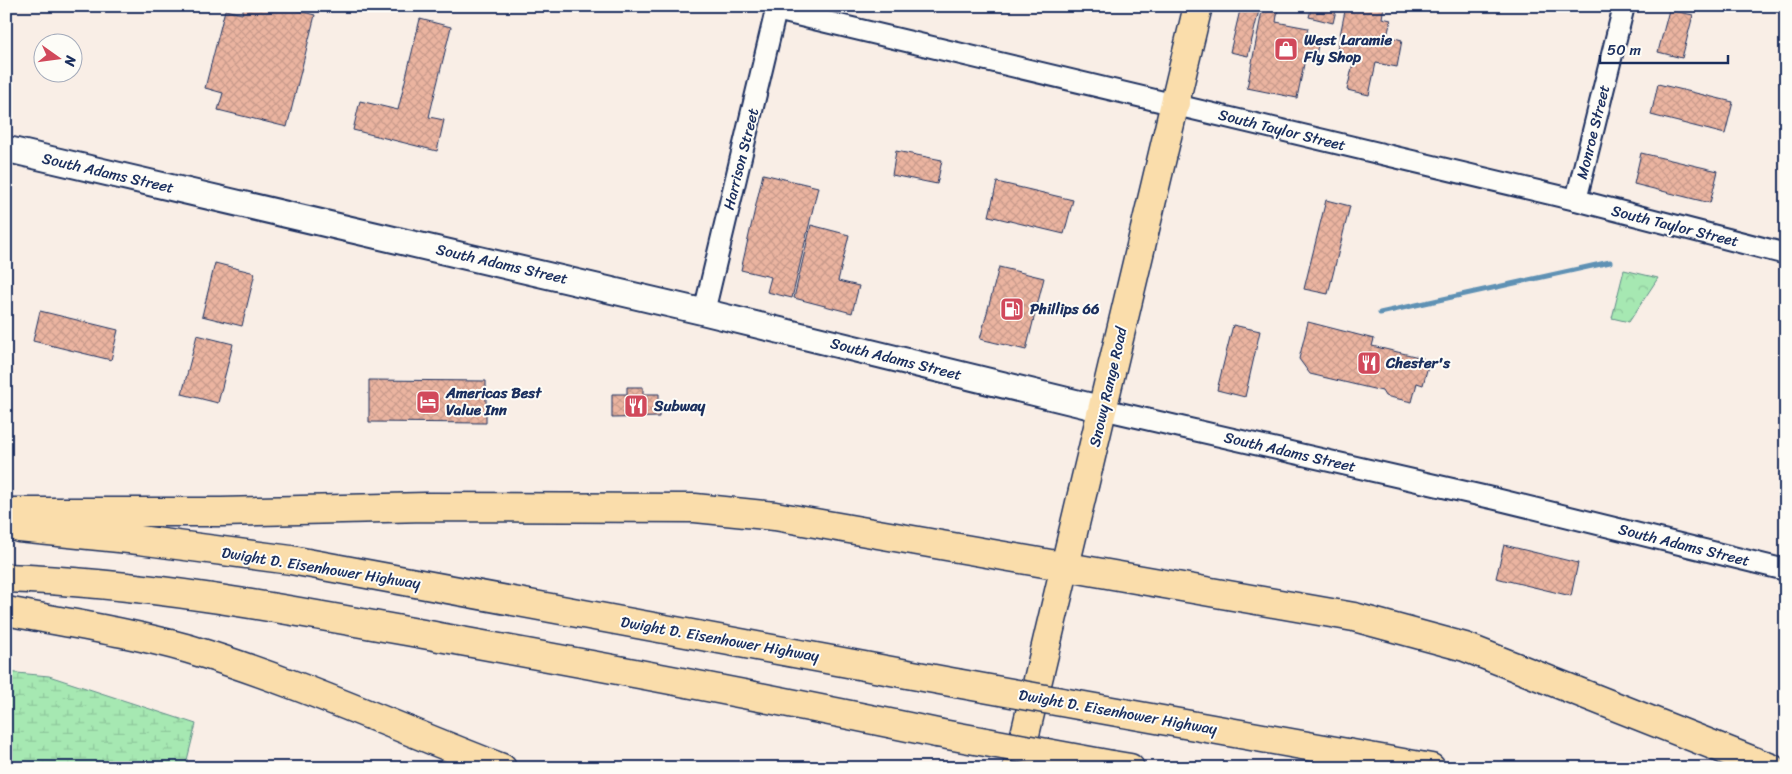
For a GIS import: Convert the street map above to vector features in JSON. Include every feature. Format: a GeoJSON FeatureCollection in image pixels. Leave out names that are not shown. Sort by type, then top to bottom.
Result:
{"type":"FeatureCollection","features":[{"type":"Feature","properties":{"kind":"main road","name":"Snowy Range Road"},"geometry":{"type":"LineString","coordinates":[[1017,768],[1198,6]]}},
{"type":"Feature","properties":{"kind":"main road"},"geometry":{"type":"LineString","coordinates":[[6,512],[211,512],[426,507],[695,508],[775,516],[1064,568],[1128,577],[1354,617],[1465,647],[1771,768]]}},
{"type":"Feature","properties":{"kind":"main road","name":"Dwight D. Eisenhower Highway"},"geometry":{"type":"LineString","coordinates":[[6,528],[139,540],[291,560],[956,683],[1430,768]]}},
{"type":"Feature","properties":{"kind":"main road"},"geometry":{"type":"LineString","coordinates":[[6,578],[137,587],[312,614],[737,691],[937,733],[1121,766]]}},
{"type":"Feature","properties":{"kind":"main road"},"geometry":{"type":"LineString","coordinates":[[6,612],[118,632],[187,649],[256,671],[502,768]]}},
{"type":"Feature","properties":{"kind":"street","name":"Monroe Street"},"geometry":{"type":"LineString","coordinates":[[1576,200],[1624,6]]}},
{"type":"Feature","properties":{"kind":"street","name":"South Taylor Street"},"geometry":{"type":"LineString","coordinates":[[777,8],[1576,200],[1786,254]]}},
{"type":"Feature","properties":{"kind":"street","name":"Harrison Street"},"geometry":{"type":"LineString","coordinates":[[704,312],[777,8]]}},
{"type":"Feature","properties":{"kind":"street","name":"South Adams Street"},"geometry":{"type":"LineString","coordinates":[[6,149],[704,312],[1102,409],[1505,502],[1786,570]]}},
{"type":"Feature","properties":{"kind":"green space"},"geometry":{"type":"Polygon","coordinates":[[[1624,270],[1658,278],[1629,322],[1612,318],[1624,270]]]}},
{"type":"Feature","properties":{"kind":"green space"},"geometry":{"type":"Polygon","coordinates":[[[6,672],[49,676],[196,724],[185,768],[6,768],[6,672]]]}},
{"type":"Feature","properties":{"kind":"building"},"geometry":{"type":"Polygon","coordinates":[[[244,6],[279,6],[315,15],[287,127],[218,110],[223,93],[205,88],[225,10],[242,14],[244,6]]]}},
{"type":"Feature","properties":{"kind":"building"},"geometry":{"type":"Polygon","coordinates":[[[1241,6],[1260,6],[1248,56],[1230,52],[1241,6]]]}},
{"type":"Feature","properties":{"kind":"building","name":"West Laramie Fly Shop"},"geometry":{"type":"Polygon","coordinates":[[[1263,6],[1278,9],[1276,22],[1308,28],[1306,36],[1319,39],[1315,61],[1305,59],[1297,98],[1247,88],[1263,6]]]}},
{"type":"Feature","properties":{"kind":"building"},"geometry":{"type":"Polygon","coordinates":[[[1312,6],[1337,6],[1333,23],[1309,17],[1312,6]]]}},
{"type":"Feature","properties":{"kind":"building"},"geometry":{"type":"Polygon","coordinates":[[[1346,6],[1384,6],[1382,18],[1391,20],[1387,36],[1402,40],[1397,67],[1376,63],[1369,95],[1347,90],[1354,59],[1336,55],[1346,6]]]}},
{"type":"Feature","properties":{"kind":"building"},"geometry":{"type":"Polygon","coordinates":[[[1669,10],[1693,15],[1682,58],[1658,52],[1669,10]]]}},
{"type":"Feature","properties":{"kind":"building"},"geometry":{"type":"Polygon","coordinates":[[[420,19],[451,27],[429,117],[444,120],[437,151],[353,130],[360,101],[398,110],[420,19]]]}},
{"type":"Feature","properties":{"kind":"building"},"geometry":{"type":"Polygon","coordinates":[[[1658,84],[1733,102],[1725,134],[1651,115],[1658,84]]]}},
{"type":"Feature","properties":{"kind":"building"},"geometry":{"type":"Polygon","coordinates":[[[896,151],[942,160],[937,184],[892,175],[896,151]]]}},
{"type":"Feature","properties":{"kind":"building"},"geometry":{"type":"Polygon","coordinates":[[[1641,153],[1718,171],[1710,203],[1634,184],[1641,153]]]}},
{"type":"Feature","properties":{"kind":"building"},"geometry":{"type":"Polygon","coordinates":[[[763,174],[818,187],[792,298],[767,292],[771,277],[741,270],[763,174]]]}},
{"type":"Feature","properties":{"kind":"building"},"geometry":{"type":"Polygon","coordinates":[[[997,182],[1073,200],[1064,234],[989,216],[997,182]]]}},
{"type":"Feature","properties":{"kind":"building"},"geometry":{"type":"Polygon","coordinates":[[[1326,200],[1350,206],[1328,294],[1304,289],[1326,200]]]}},
{"type":"Feature","properties":{"kind":"building"},"geometry":{"type":"Polygon","coordinates":[[[811,225],[849,235],[838,281],[859,286],[852,313],[794,298],[811,225]]]}},
{"type":"Feature","properties":{"kind":"building"},"geometry":{"type":"Polygon","coordinates":[[[215,263],[255,273],[242,326],[202,316],[215,263]]]}},
{"type":"Feature","properties":{"kind":"building","name":"Phillips 66"},"geometry":{"type":"Polygon","coordinates":[[[999,267],[1044,278],[1026,350],[980,339],[999,267]]]}},
{"type":"Feature","properties":{"kind":"building"},"geometry":{"type":"Polygon","coordinates":[[[40,311],[118,330],[111,360],[33,341],[40,311]]]}},
{"type":"Feature","properties":{"kind":"building"},"geometry":{"type":"Polygon","coordinates":[[[1308,322],[1374,339],[1372,346],[1423,358],[1421,364],[1428,366],[1423,385],[1417,383],[1412,402],[1385,396],[1382,391],[1310,374],[1299,359],[1308,322]]]}},
{"type":"Feature","properties":{"kind":"building"},"geometry":{"type":"Polygon","coordinates":[[[1233,325],[1260,331],[1245,397],[1217,390],[1233,325]]]}},
{"type":"Feature","properties":{"kind":"building"},"geometry":{"type":"Polygon","coordinates":[[[197,335],[233,344],[218,403],[182,394],[197,335]]]}},
{"type":"Feature","properties":{"kind":"building","name":"Americas Best Value Inn"},"geometry":{"type":"Polygon","coordinates":[[[369,380],[486,381],[486,423],[369,422],[369,380]]]}},
{"type":"Feature","properties":{"kind":"building","name":"Subway"},"geometry":{"type":"Polygon","coordinates":[[[627,387],[643,387],[643,394],[659,394],[659,417],[612,418],[612,394],[627,394],[627,387]]]}},
{"type":"Feature","properties":{"kind":"building"},"geometry":{"type":"Polygon","coordinates":[[[1504,545],[1578,563],[1571,596],[1496,578],[1504,545]]]}},
{"type":"Feature","properties":{"kind":"waterway"},"geometry":{"type":"LineString","coordinates":[[1380,313],[1610,262]]}},
{"type":"Feature","properties":{"kind":"place","name":"West Laramie Fly Shop"},"geometry":{"type":"Point","coordinates":[1286,49]}},
{"type":"Feature","properties":{"kind":"place","name":"Phillips 66"},"geometry":{"type":"Point","coordinates":[1012,309]}},
{"type":"Feature","properties":{"kind":"place","name":"Chester's"},"geometry":{"type":"Point","coordinates":[1369,363]}},
{"type":"Feature","properties":{"kind":"place","name":"Americas Best Value Inn"},"geometry":{"type":"Point","coordinates":[428,402]}},
{"type":"Feature","properties":{"kind":"place","name":"Subway"},"geometry":{"type":"Point","coordinates":[636,406]}}]}
